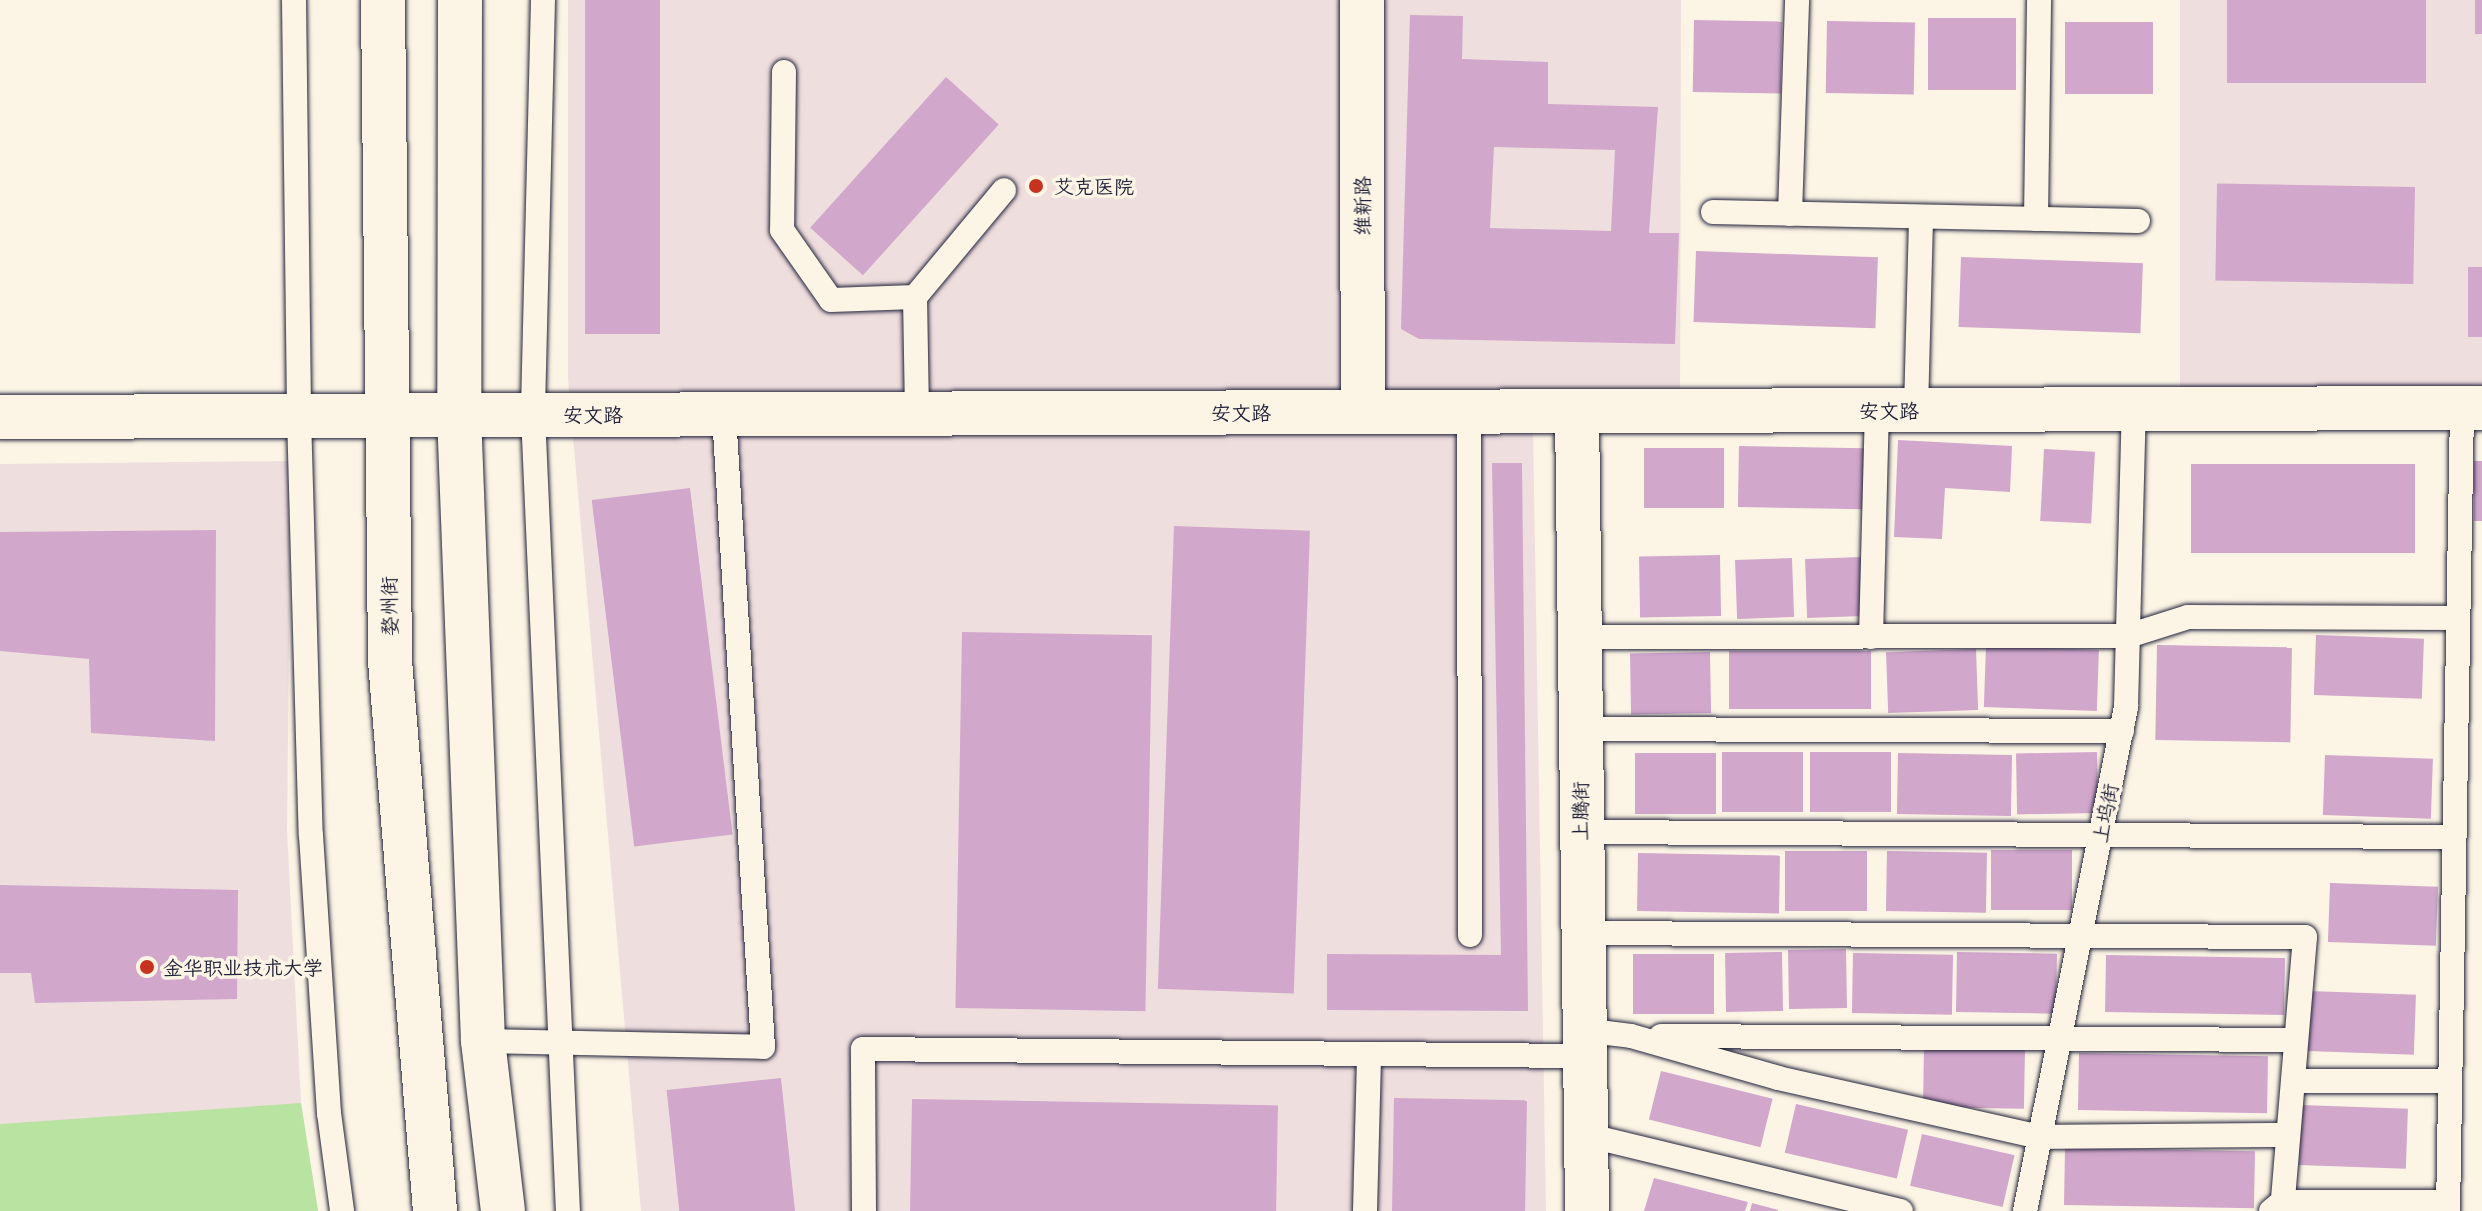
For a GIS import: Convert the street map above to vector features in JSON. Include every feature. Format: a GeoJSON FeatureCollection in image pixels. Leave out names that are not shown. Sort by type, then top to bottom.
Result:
{"type":"FeatureCollection","features":[{"type":"Feature","properties":{"kind":"street","name":"婺州街"},"geometry":{"type":"LineString","coordinates":[[383,0],[390,661],[435,1211]]}},
{"type":"Feature","properties":{"kind":"street"},"geometry":{"type":"LineString","coordinates":[[460,0],[459,414],[483,1041],[503,1211]]}},
{"type":"Feature","properties":{"kind":"street","name":"维新路"},"geometry":{"type":"LineString","coordinates":[[1362,0],[1363,411]]}},
{"type":"Feature","properties":{"kind":"street","name":"安文路"},"geometry":{"type":"LineString","coordinates":[[0,417],[2472,408]]}},
{"type":"Feature","properties":{"kind":"street","name":"上腾街"},"geometry":{"type":"LineString","coordinates":[[1577,411],[1581,933],[1587,1211]]}},
{"type":"Feature","properties":{"kind":"lane"},"geometry":{"type":"LineString","coordinates":[[294,0],[299,416],[311,835],[329,1113],[342,1211]]}},
{"type":"Feature","properties":{"kind":"lane"},"geometry":{"type":"LineString","coordinates":[[543,0],[533,414],[568,1211]]}},
{"type":"Feature","properties":{"kind":"lane"},"geometry":{"type":"LineString","coordinates":[[1790,214],[1797,0]]}},
{"type":"Feature","properties":{"kind":"lane"},"geometry":{"type":"LineString","coordinates":[[2036,219],[2039,0]]}},
{"type":"Feature","properties":{"kind":"lane"},"geometry":{"type":"LineString","coordinates":[[784,72],[782,230],[831,300],[915,297]]}},
{"type":"Feature","properties":{"kind":"lane"},"geometry":{"type":"LineString","coordinates":[[917,413],[915,297],[1004,190]]}},
{"type":"Feature","properties":{"kind":"lane"},"geometry":{"type":"LineString","coordinates":[[1713,212],[2138,221]]}},
{"type":"Feature","properties":{"kind":"lane"},"geometry":{"type":"LineString","coordinates":[[1871,637],[1921,217]]}},
{"type":"Feature","properties":{"kind":"lane"},"geometry":{"type":"LineString","coordinates":[[1581,933],[2080,939],[2305,937],[2279,1208],[2448,1206],[2458,618],[2472,408]]}},
{"type":"Feature","properties":{"kind":"lane","name":"上坞街"},"geometry":{"type":"LineString","coordinates":[[2025,1211],[2122,731],[2128,636],[2134,409]]}},
{"type":"Feature","properties":{"kind":"lane"},"geometry":{"type":"LineString","coordinates":[[1469,411],[1470,935]]}},
{"type":"Feature","properties":{"kind":"lane"},"geometry":{"type":"LineString","coordinates":[[483,1041],[763,1047],[724,414]]}},
{"type":"Feature","properties":{"kind":"lane"},"geometry":{"type":"LineString","coordinates":[[1579,637],[2128,636],[2188,617],[2458,618]]}},
{"type":"Feature","properties":{"kind":"lane"},"geometry":{"type":"LineString","coordinates":[[1579,729],[2122,731]]}},
{"type":"Feature","properties":{"kind":"lane"},"geometry":{"type":"LineString","coordinates":[[1580,832],[2454,837]]}},
{"type":"Feature","properties":{"kind":"lane"},"geometry":{"type":"LineString","coordinates":[[864,1211],[863,1049],[1369,1054],[1584,1043],[1631,1036],[2296,1040]]}},
{"type":"Feature","properties":{"kind":"lane"},"geometry":{"type":"LineString","coordinates":[[1631,1036],[1778,1078],[2040,1137],[2288,1135]]}},
{"type":"Feature","properties":{"kind":"lane"},"geometry":{"type":"LineString","coordinates":[[1365,1211],[1369,1054]]}},
{"type":"Feature","properties":{"kind":"lane"},"geometry":{"type":"LineString","coordinates":[[2293,1081],[2450,1081]]}},
{"type":"Feature","properties":{"kind":"lane"},"geometry":{"type":"LineString","coordinates":[[1586,1135],[1901,1211]]}},
{"type":"Feature","properties":{"kind":"shaded area"},"geometry":{"type":"Polygon","coordinates":[[[568,0],[1681,0],[1680,428],[1533,428],[1546,1211],[641,1211],[568,379],[568,0]]]}},
{"type":"Feature","properties":{"kind":"shaded area"},"geometry":{"type":"Polygon","coordinates":[[[2180,0],[2482,0],[2482,430],[2180,430],[2180,0]]]}},
{"type":"Feature","properties":{"kind":"shaded area","name":"金华职业技术大学"},"geometry":{"type":"Polygon","coordinates":[[[291,461],[287,831],[301,1103],[318,1211],[0,1211],[0,464],[291,461]]]}},
{"type":"Feature","properties":{"kind":"green space"},"geometry":{"type":"Polygon","coordinates":[[[301,1103],[318,1211],[0,1211],[0,1124],[301,1103]]]}},
{"type":"Feature","properties":{"kind":"building"},"geometry":{"type":"Polygon","coordinates":[[[585,0],[660,0],[660,334],[585,334],[585,0]]]}},
{"type":"Feature","properties":{"kind":"building"},"geometry":{"type":"Polygon","coordinates":[[[2227,0],[2426,0],[2426,83],[2227,83],[2227,0]]]}},
{"type":"Feature","properties":{"kind":"building"},"geometry":{"type":"Polygon","coordinates":[[[2475,0],[2482,0],[2482,34],[2475,34],[2475,0]]]}},
{"type":"Feature","properties":{"kind":"building"},"geometry":{"type":"Polygon","coordinates":[[[1410,15],[1463,16],[1462,59],[1548,62],[1548,104],[1658,107],[1649,233],[1679,233],[1675,344],[1419,339],[1401,329],[1410,15]],[[1494,147],[1490,228],[1611,231],[1615,150],[1494,147]]]}},
{"type":"Feature","properties":{"kind":"building"},"geometry":{"type":"Polygon","coordinates":[[[1928,18],[2016,18],[2016,90],[1928,90],[1928,18]]]}},
{"type":"Feature","properties":{"kind":"building"},"geometry":{"type":"Polygon","coordinates":[[[1694,20],[1782,22],[1781,94],[1693,92],[1694,20]]]}},
{"type":"Feature","properties":{"kind":"building"},"geometry":{"type":"Polygon","coordinates":[[[1827,21],[1915,23],[1914,95],[1826,93],[1827,21]]]}},
{"type":"Feature","properties":{"kind":"building"},"geometry":{"type":"Polygon","coordinates":[[[2065,22],[2153,22],[2153,94],[2065,94],[2065,22]]]}},
{"type":"Feature","properties":{"kind":"building"},"geometry":{"type":"Polygon","coordinates":[[[946,77],[999,125],[863,275],[810,228],[946,77]]]}},
{"type":"Feature","properties":{"kind":"building"},"geometry":{"type":"Polygon","coordinates":[[[2217,184],[2415,187],[2413,284],[2215,281],[2217,184]]]}},
{"type":"Feature","properties":{"kind":"building"},"geometry":{"type":"Polygon","coordinates":[[[1696,251],[1878,257],[1875,328],[1694,322],[1696,251]]]}},
{"type":"Feature","properties":{"kind":"building"},"geometry":{"type":"Polygon","coordinates":[[[1961,257],[2143,263],[2140,333],[1959,327],[1961,257]]]}},
{"type":"Feature","properties":{"kind":"building"},"geometry":{"type":"Polygon","coordinates":[[[2468,267],[2482,267],[2482,337],[2468,337],[2468,267]]]}},
{"type":"Feature","properties":{"kind":"building"},"geometry":{"type":"Polygon","coordinates":[[[1898,440],[2012,446],[2010,492],[1945,488],[1942,539],[1894,537],[1898,440]]]}},
{"type":"Feature","properties":{"kind":"building"},"geometry":{"type":"Polygon","coordinates":[[[1739,446],[1865,448],[1864,509],[1738,507],[1739,446]]]}},
{"type":"Feature","properties":{"kind":"building"},"geometry":{"type":"Polygon","coordinates":[[[1644,448],[1724,448],[1724,508],[1644,508],[1644,448]]]}},
{"type":"Feature","properties":{"kind":"building"},"geometry":{"type":"Polygon","coordinates":[[[2044,449],[2095,452],[2091,524],[2040,521],[2044,449]]]}},
{"type":"Feature","properties":{"kind":"building"},"geometry":{"type":"Polygon","coordinates":[[[2474,461],[2482,461],[2482,521],[2474,521],[2474,461]]]}},
{"type":"Feature","properties":{"kind":"building"},"geometry":{"type":"Polygon","coordinates":[[[1492,463],[1522,463],[1528,1011],[1327,1010],[1327,954],[1501,955],[1492,463]]]}},
{"type":"Feature","properties":{"kind":"building"},"geometry":{"type":"Polygon","coordinates":[[[2191,464],[2415,464],[2415,553],[2191,553],[2191,464]]]}},
{"type":"Feature","properties":{"kind":"building"},"geometry":{"type":"Polygon","coordinates":[[[690,488],[733,834],[634,846],[592,500],[690,488]]]}},
{"type":"Feature","properties":{"kind":"building"},"geometry":{"type":"Polygon","coordinates":[[[1174,526],[1310,531],[1294,993],[1158,989],[1174,526]]]}},
{"type":"Feature","properties":{"kind":"building"},"geometry":{"type":"Polygon","coordinates":[[[216,530],[215,741],[91,733],[89,659],[0,651],[0,532],[216,530]]]}},
{"type":"Feature","properties":{"kind":"building"},"geometry":{"type":"Polygon","coordinates":[[[1720,555],[1721,616],[1640,617],[1639,556],[1720,555]]]}},
{"type":"Feature","properties":{"kind":"building"},"geometry":{"type":"Polygon","coordinates":[[[1862,557],[1864,616],[1807,618],[1805,559],[1862,557]]]}},
{"type":"Feature","properties":{"kind":"building"},"geometry":{"type":"Polygon","coordinates":[[[1792,558],[1794,617],[1737,619],[1735,560],[1792,558]]]}},
{"type":"Feature","properties":{"kind":"building"},"geometry":{"type":"Polygon","coordinates":[[[962,632],[1152,635],[1145,1011],[955,1008],[962,632]]]}},
{"type":"Feature","properties":{"kind":"building"},"geometry":{"type":"Polygon","coordinates":[[[2316,635],[2424,639],[2422,699],[2314,695],[2316,635]]]}},
{"type":"Feature","properties":{"kind":"building"},"geometry":{"type":"Polygon","coordinates":[[[2157,645],[2292,647],[2290,742],[2155,740],[2157,645]]]}},
{"type":"Feature","properties":{"kind":"building"},"geometry":{"type":"Polygon","coordinates":[[[1986,646],[2099,650],[2097,711],[1984,707],[1986,646]]]}},
{"type":"Feature","properties":{"kind":"building"},"geometry":{"type":"Polygon","coordinates":[[[1976,649],[1978,710],[1888,713],[1886,652],[1976,649]]]}},
{"type":"Feature","properties":{"kind":"building"},"geometry":{"type":"Polygon","coordinates":[[[1729,651],[1871,651],[1871,709],[1729,709],[1729,651]]]}},
{"type":"Feature","properties":{"kind":"building"},"geometry":{"type":"Polygon","coordinates":[[[1710,652],[1711,713],[1631,714],[1630,653],[1710,652]]]}},
{"type":"Feature","properties":{"kind":"building"},"geometry":{"type":"Polygon","coordinates":[[[1722,752],[1803,752],[1803,812],[1722,812],[1722,752]]]}},
{"type":"Feature","properties":{"kind":"building"},"geometry":{"type":"Polygon","coordinates":[[[1810,752],[1891,752],[1891,812],[1810,812],[1810,752]]]}},
{"type":"Feature","properties":{"kind":"building"},"geometry":{"type":"Polygon","coordinates":[[[2097,752],[2098,813],[2017,814],[2016,753],[2097,752]]]}},
{"type":"Feature","properties":{"kind":"building"},"geometry":{"type":"Polygon","coordinates":[[[1635,753],[1716,753],[1716,814],[1635,814],[1635,753]]]}},
{"type":"Feature","properties":{"kind":"building"},"geometry":{"type":"Polygon","coordinates":[[[1898,753],[2012,755],[2011,816],[1897,814],[1898,753]]]}},
{"type":"Feature","properties":{"kind":"building"},"geometry":{"type":"Polygon","coordinates":[[[2325,755],[2433,759],[2431,819],[2323,815],[2325,755]]]}},
{"type":"Feature","properties":{"kind":"building"},"geometry":{"type":"Polygon","coordinates":[[[1991,850],[2072,850],[2072,910],[1991,910],[1991,850]]]}},
{"type":"Feature","properties":{"kind":"building"},"geometry":{"type":"Polygon","coordinates":[[[1785,851],[1867,851],[1867,911],[1785,911],[1785,851]]]}},
{"type":"Feature","properties":{"kind":"building"},"geometry":{"type":"Polygon","coordinates":[[[1887,851],[1987,853],[1986,913],[1886,911],[1887,851]]]}},
{"type":"Feature","properties":{"kind":"building"},"geometry":{"type":"Polygon","coordinates":[[[1638,853],[1780,855],[1779,913],[1637,911],[1638,853]]]}},
{"type":"Feature","properties":{"kind":"building"},"geometry":{"type":"Polygon","coordinates":[[[2330,883],[2438,887],[2436,946],[2328,942],[2330,883]]]}},
{"type":"Feature","properties":{"kind":"building"},"geometry":{"type":"Polygon","coordinates":[[[0,885],[238,890],[237,999],[35,1003],[31,973],[0,973],[0,885]]]}},
{"type":"Feature","properties":{"kind":"building"},"geometry":{"type":"Polygon","coordinates":[[[1846,949],[1847,1008],[1789,1009],[1788,950],[1846,949]]]}},
{"type":"Feature","properties":{"kind":"building"},"geometry":{"type":"Polygon","coordinates":[[[1782,952],[1783,1011],[1726,1012],[1725,953],[1782,952]]]}},
{"type":"Feature","properties":{"kind":"building"},"geometry":{"type":"Polygon","coordinates":[[[1957,952],[2057,954],[2056,1014],[1956,1012],[1957,952]]]}},
{"type":"Feature","properties":{"kind":"building"},"geometry":{"type":"Polygon","coordinates":[[[1853,953],[1953,955],[1952,1015],[1852,1013],[1853,953]]]}},
{"type":"Feature","properties":{"kind":"building"},"geometry":{"type":"Polygon","coordinates":[[[1633,954],[1714,954],[1714,1014],[1633,1014],[1633,954]]]}},
{"type":"Feature","properties":{"kind":"building"},"geometry":{"type":"Polygon","coordinates":[[[2106,955],[2285,958],[2284,1015],[2105,1012],[2106,955]]]}},
{"type":"Feature","properties":{"kind":"building"},"geometry":{"type":"Polygon","coordinates":[[[2309,991],[2416,995],[2414,1055],[2307,1051],[2309,991]]]}},
{"type":"Feature","properties":{"kind":"building"},"geometry":{"type":"Polygon","coordinates":[[[1924,1047],[2025,1049],[2024,1109],[1923,1107],[1924,1047]]]}},
{"type":"Feature","properties":{"kind":"building"},"geometry":{"type":"Polygon","coordinates":[[[2079,1053],[2268,1056],[2267,1113],[2078,1110],[2079,1053]]]}},
{"type":"Feature","properties":{"kind":"building"},"geometry":{"type":"Polygon","coordinates":[[[1661,1071],[1773,1099],[1760,1147],[1649,1120],[1661,1071]]]}},
{"type":"Feature","properties":{"kind":"building"},"geometry":{"type":"Polygon","coordinates":[[[781,1078],[795,1211],[679,1211],[667,1090],[781,1078]]]}},
{"type":"Feature","properties":{"kind":"building"},"geometry":{"type":"Polygon","coordinates":[[[1394,1098],[1527,1100],[1525,1211],[1392,1211],[1394,1098]]]}},
{"type":"Feature","properties":{"kind":"building"},"geometry":{"type":"Polygon","coordinates":[[[912,1099],[1278,1105],[1276,1211],[910,1211],[912,1099]]]}},
{"type":"Feature","properties":{"kind":"building"},"geometry":{"type":"Polygon","coordinates":[[[1796,1104],[1908,1130],[1897,1179],[1785,1153],[1796,1104]]]}},
{"type":"Feature","properties":{"kind":"building"},"geometry":{"type":"Polygon","coordinates":[[[2301,1105],[2408,1109],[2406,1169],[2299,1165],[2301,1105]]]}},
{"type":"Feature","properties":{"kind":"building"},"geometry":{"type":"Polygon","coordinates":[[[1922,1134],[2015,1155],[2003,1207],[1910,1186],[1922,1134]]]}},
{"type":"Feature","properties":{"kind":"building"},"geometry":{"type":"Polygon","coordinates":[[[2065,1148],[2255,1151],[2254,1208],[2064,1205],[2065,1148]]]}},
{"type":"Feature","properties":{"kind":"building"},"geometry":{"type":"Polygon","coordinates":[[[1654,1178],[1748,1202],[1745,1211],[1644,1211],[1654,1178]]]}},
{"type":"Feature","properties":{"kind":"building"},"geometry":{"type":"Polygon","coordinates":[[[1752,1203],[1778,1210],[1778,1211],[1750,1211],[1752,1203]]]}},
{"type":"Feature","properties":{"kind":"place","name":"艾克医院"},"geometry":{"type":"Point","coordinates":[1036,186]}},
{"type":"Feature","properties":{"kind":"place","name":"金华职业技术大学"},"geometry":{"type":"Point","coordinates":[147,967]}}]}
